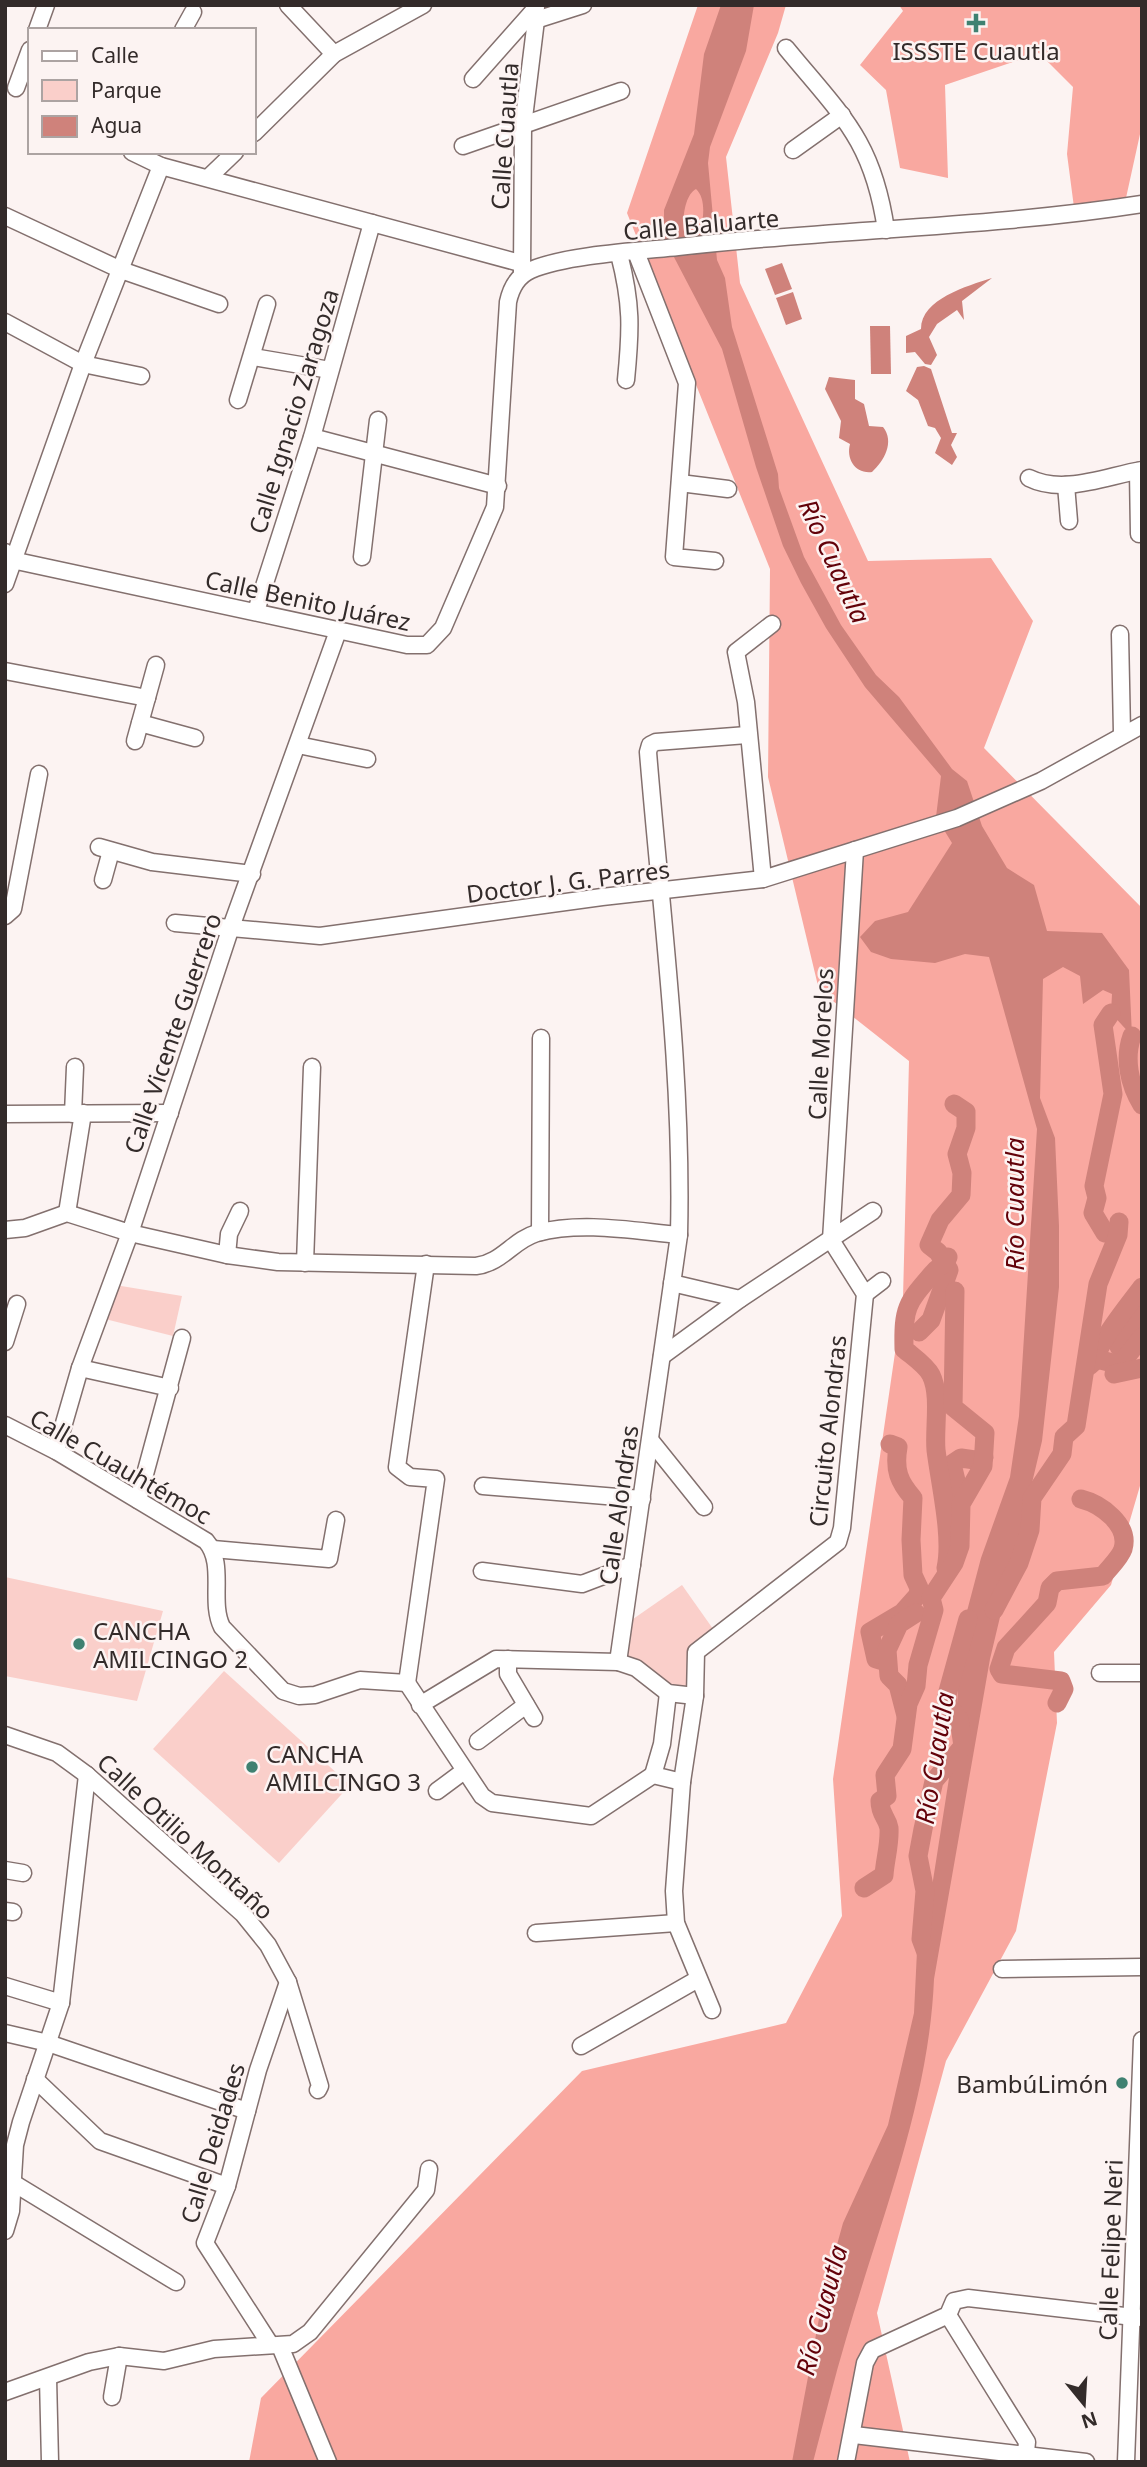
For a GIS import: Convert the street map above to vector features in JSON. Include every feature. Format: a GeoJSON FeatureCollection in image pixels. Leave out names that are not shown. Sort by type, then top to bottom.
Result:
{"type":"FeatureCollection","features":[{"type":"Feature","properties":{"kind":"street"},"geometry":{"type":"LineString","coordinates":[[38,28],[46,5]]}},
{"type":"Feature","properties":{"kind":"street"},"geometry":{"type":"LineString","coordinates":[[288,5],[334,54]]}},
{"type":"Feature","properties":{"kind":"street"},"geometry":{"type":"LineString","coordinates":[[256,131],[334,54],[423,5]]}},
{"type":"Feature","properties":{"kind":"street"},"geometry":{"type":"LineString","coordinates":[[473,79],[535,13],[583,5]]}},
{"type":"Feature","properties":{"kind":"street"},"geometry":{"type":"LineString","coordinates":[[184,28],[193,12]]}},
{"type":"Feature","properties":{"kind":"street","name":"Calle Cuautla"},"geometry":{"type":"LineString","coordinates":[[521,269],[523,126],[535,13]]}},
{"type":"Feature","properties":{"kind":"street"},"geometry":{"type":"LineString","coordinates":[[786,48],[856,133],[869,158],[881,194],[886,230]]}},
{"type":"Feature","properties":{"kind":"street"},"geometry":{"type":"LineString","coordinates":[[17,89],[28,56]]}},
{"type":"Feature","properties":{"kind":"street"},"geometry":{"type":"LineString","coordinates":[[463,146],[621,90]]}},
{"type":"Feature","properties":{"kind":"street"},"geometry":{"type":"LineString","coordinates":[[793,150],[842,115]]}},
{"type":"Feature","properties":{"kind":"street"},"geometry":{"type":"LineString","coordinates":[[209,177],[233,154]]}},
{"type":"Feature","properties":{"kind":"street"},"geometry":{"type":"LineString","coordinates":[[5,584],[9,556],[121,270],[153,160],[521,269]]}},
{"type":"Feature","properties":{"kind":"street","name":"Calle Baluarte"},"geometry":{"type":"LineString","coordinates":[[521,269],[723,242],[1061,217],[1142,204]]}},
{"type":"Feature","properties":{"kind":"street"},"geometry":{"type":"LineString","coordinates":[[5,216],[121,270],[219,304]]}},
{"type":"Feature","properties":{"kind":"street","name":"Calle Ignacio Zaragoza"},"geometry":{"type":"LineString","coordinates":[[256,611],[312,437],[372,223]]}},
{"type":"Feature","properties":{"kind":"street"},"geometry":{"type":"LineString","coordinates":[[626,380],[630,296],[628,253]]}},
{"type":"Feature","properties":{"kind":"street"},"geometry":{"type":"LineString","coordinates":[[628,253],[687,383],[674,557],[715,561]]}},
{"type":"Feature","properties":{"kind":"street","name":"Calle Benito Juárez"},"geometry":{"type":"LineString","coordinates":[[9,556],[338,631],[417,646],[427,645],[443,628],[495,507],[508,302],[510,291],[521,269]]}},
{"type":"Feature","properties":{"kind":"street"},"geometry":{"type":"LineString","coordinates":[[238,400],[267,304]]}},
{"type":"Feature","properties":{"kind":"street"},"geometry":{"type":"LineString","coordinates":[[5,322],[83,364],[141,376]]}},
{"type":"Feature","properties":{"kind":"street"},"geometry":{"type":"LineString","coordinates":[[253,357],[331,370]]}},
{"type":"Feature","properties":{"kind":"street"},"geometry":{"type":"LineString","coordinates":[[362,557],[378,421]]}},
{"type":"Feature","properties":{"kind":"street"},"geometry":{"type":"LineString","coordinates":[[312,437],[498,486]]}},
{"type":"Feature","properties":{"kind":"street"},"geometry":{"type":"LineString","coordinates":[[1029,478],[1044,486],[1066,485],[1140,471],[1139,534]]}},
{"type":"Feature","properties":{"kind":"street"},"geometry":{"type":"LineString","coordinates":[[680,483],[728,489]]}},
{"type":"Feature","properties":{"kind":"street"},"geometry":{"type":"LineString","coordinates":[[1066,485],[1069,521]]}},
{"type":"Feature","properties":{"kind":"street"},"geometry":{"type":"LineString","coordinates":[[763,879],[747,735],[746,702],[736,652],[772,624]]}},
{"type":"Feature","properties":{"kind":"street","name":"Calle Vicente Guerrero"},"geometry":{"type":"LineString","coordinates":[[56,1451],[80,1368],[130,1233],[230,930],[338,631]]}},
{"type":"Feature","properties":{"kind":"street"},"geometry":{"type":"LineString","coordinates":[[1120,634],[1122,733]]}},
{"type":"Feature","properties":{"kind":"street"},"geometry":{"type":"LineString","coordinates":[[135,741],[156,665]]}},
{"type":"Feature","properties":{"kind":"street"},"geometry":{"type":"LineString","coordinates":[[5,671],[147,698]]}},
{"type":"Feature","properties":{"kind":"street"},"geometry":{"type":"LineString","coordinates":[[140,723],[195,738]]}},
{"type":"Feature","properties":{"kind":"street","name":"Doctor J. G. Parres"},"geometry":{"type":"LineString","coordinates":[[175,923],[320,936],[763,879],[957,818],[1041,781],[1122,733],[1142,725]]}},
{"type":"Feature","properties":{"kind":"street","name":"Calle Alondras"},"geometry":{"type":"LineString","coordinates":[[618,1662],[680,1235],[677,1076],[650,745],[656,742],[747,735]]}},
{"type":"Feature","properties":{"kind":"street"},"geometry":{"type":"LineString","coordinates":[[298,745],[367,758]]}},
{"type":"Feature","properties":{"kind":"street"},"geometry":{"type":"LineString","coordinates":[[7,915],[13,909],[39,774]]}},
{"type":"Feature","properties":{"kind":"street"},"geometry":{"type":"LineString","coordinates":[[103,880],[105,849],[152,862],[251,874]]}},
{"type":"Feature","properties":{"kind":"street","name":"Calle Morelos"},"geometry":{"type":"LineString","coordinates":[[831,1240],[855,850]]}},
{"type":"Feature","properties":{"kind":"street"},"geometry":{"type":"LineString","coordinates":[[540,1233],[541,1038]]}},
{"type":"Feature","properties":{"kind":"street"},"geometry":{"type":"LineString","coordinates":[[67,1213],[78,1113],[75,1066]]}},
{"type":"Feature","properties":{"kind":"street"},"geometry":{"type":"LineString","coordinates":[[304,1263],[312,1067]]}},
{"type":"Feature","properties":{"kind":"street"},"geometry":{"type":"LineString","coordinates":[[5,1114],[170,1113]]}},
{"type":"Feature","properties":{"kind":"street"},"geometry":{"type":"LineString","coordinates":[[227,1255],[229,1234],[240,1210]]}},
{"type":"Feature","properties":{"kind":"street"},"geometry":{"type":"LineString","coordinates":[[662,1356],[740,1299],[873,1211]]}},
{"type":"Feature","properties":{"kind":"street"},"geometry":{"type":"LineString","coordinates":[[5,1230],[25,1228],[67,1213],[130,1233],[227,1255],[304,1263],[426,1264],[489,1264],[523,1238],[580,1228],[680,1235]]}},
{"type":"Feature","properties":{"kind":"street"},"geometry":{"type":"LineString","coordinates":[[831,1240],[864,1294],[882,1281]]}},
{"type":"Feature","properties":{"kind":"street"},"geometry":{"type":"LineString","coordinates":[[426,1264],[397,1467],[410,1477],[436,1479],[407,1683],[481,1796],[492,1803],[591,1816],[653,1775],[668,1693]]}},
{"type":"Feature","properties":{"kind":"street"},"geometry":{"type":"LineString","coordinates":[[672,1283],[740,1299]]}},
{"type":"Feature","properties":{"kind":"street","name":"Circuito Alondras"},"geometry":{"type":"LineString","coordinates":[[695,1696],[696,1652],[838,1542],[842,1528],[864,1294]]}},
{"type":"Feature","properties":{"kind":"street"},"geometry":{"type":"LineString","coordinates":[[5,1342],[17,1304]]}},
{"type":"Feature","properties":{"kind":"street"},"geometry":{"type":"LineString","coordinates":[[138,1500],[182,1338]]}},
{"type":"Feature","properties":{"kind":"street"},"geometry":{"type":"LineString","coordinates":[[80,1368],[170,1388]]}},
{"type":"Feature","properties":{"kind":"street","name":"Calle Cuauhtémoc"},"geometry":{"type":"LineString","coordinates":[[5,1425],[56,1451],[206,1541],[213,1549]]}},
{"type":"Feature","properties":{"kind":"street"},"geometry":{"type":"LineString","coordinates":[[651,1441],[704,1507]]}},
{"type":"Feature","properties":{"kind":"street"},"geometry":{"type":"LineString","coordinates":[[483,1486],[642,1499]]}},
{"type":"Feature","properties":{"kind":"street"},"geometry":{"type":"LineString","coordinates":[[336,1520],[329,1559],[213,1549],[216,1615],[222,1628],[283,1691],[299,1696],[315,1695],[360,1680],[407,1683]]}},
{"type":"Feature","properties":{"kind":"street"},"geometry":{"type":"LineString","coordinates":[[482,1571],[582,1584],[632,1565]]}},
{"type":"Feature","properties":{"kind":"street"},"geometry":{"type":"LineString","coordinates":[[421,1705],[496,1659],[618,1662],[636,1668],[668,1693],[695,1696],[682,1782],[674,1891],[676,1923],[712,2011]]}},
{"type":"Feature","properties":{"kind":"street"},"geometry":{"type":"LineString","coordinates":[[478,1741],[530,1712],[508,1674],[508,1659]]}},
{"type":"Feature","properties":{"kind":"street"},"geometry":{"type":"LineString","coordinates":[[1100,1673],[1142,1673]]}},
{"type":"Feature","properties":{"kind":"street"},"geometry":{"type":"LineString","coordinates":[[664,1724],[691,1735]]}},
{"type":"Feature","properties":{"kind":"street","name":"Calle Otilio Montaño"},"geometry":{"type":"LineString","coordinates":[[5,1735],[57,1753],[87,1775],[243,1914],[268,1945],[288,1982],[320,2086],[318,2090]]}},
{"type":"Feature","properties":{"kind":"street"},"geometry":{"type":"LineString","coordinates":[[437,1791],[464,1771]]}},
{"type":"Feature","properties":{"kind":"street"},"geometry":{"type":"LineString","coordinates":[[5,2231],[15,2184],[15,2145],[61,2003],[87,1775]]}},
{"type":"Feature","properties":{"kind":"street"},"geometry":{"type":"LineString","coordinates":[[653,1775],[682,1782]]}},
{"type":"Feature","properties":{"kind":"street"},"geometry":{"type":"LineString","coordinates":[[5,1870],[23,1873]]}},
{"type":"Feature","properties":{"kind":"street"},"geometry":{"type":"LineString","coordinates":[[536,1933],[676,1923]]}},
{"type":"Feature","properties":{"kind":"street"},"geometry":{"type":"LineString","coordinates":[[1002,1969],[1142,1967]]}},
{"type":"Feature","properties":{"kind":"street"},"geometry":{"type":"LineString","coordinates":[[581,2046],[698,1979]]}},
{"type":"Feature","properties":{"kind":"street","name":"Calle Deidades"},"geometry":{"type":"LineString","coordinates":[[281,2345],[205,2242],[227,2186],[247,2111],[288,1982]]}},
{"type":"Feature","properties":{"kind":"street"},"geometry":{"type":"LineString","coordinates":[[5,1986],[61,2003]]}},
{"type":"Feature","properties":{"kind":"street"},"geometry":{"type":"LineString","coordinates":[[5,2033],[48,2043],[247,2111]]}},
{"type":"Feature","properties":{"kind":"street","name":"Calle Felipe Neri"},"geometry":{"type":"LineString","coordinates":[[1126,2462],[1135,2317],[1142,2040]]}},
{"type":"Feature","properties":{"kind":"street"},"geometry":{"type":"LineString","coordinates":[[35,2079],[100,2141],[227,2186]]}},
{"type":"Feature","properties":{"kind":"street"},"geometry":{"type":"LineString","coordinates":[[5,2392],[89,2362],[119,2356],[164,2361],[214,2349],[281,2345],[310,2332],[426,2190],[429,2169]]}},
{"type":"Feature","properties":{"kind":"street"},"geometry":{"type":"LineString","coordinates":[[15,2184],[176,2282]]}},
{"type":"Feature","properties":{"kind":"street"},"geometry":{"type":"LineString","coordinates":[[846,2462],[865,2363],[872,2350],[948,2315],[954,2301],[968,2298],[1135,2317]]}},
{"type":"Feature","properties":{"kind":"street"},"geometry":{"type":"LineString","coordinates":[[948,2315],[1027,2442],[1025,2458]]}},
{"type":"Feature","properties":{"kind":"street"},"geometry":{"type":"LineString","coordinates":[[281,2345],[328,2462]]}},
{"type":"Feature","properties":{"kind":"street"},"geometry":{"type":"LineString","coordinates":[[112,2397],[119,2356]]}},
{"type":"Feature","properties":{"kind":"street"},"geometry":{"type":"LineString","coordinates":[[48,2378],[50,2462]]}},
{"type":"Feature","properties":{"kind":"street"},"geometry":{"type":"LineString","coordinates":[[853,2435],[1025,2458],[1086,2462]]}},
{"type":"Feature","properties":{"kind":"green space"},"geometry":{"type":"Polygon","coordinates":[[[109,1284],[182,1296],[173,1336],[97,1317],[109,1284]]]}},
{"type":"Feature","properties":{"kind":"green space","name":"CANCHA AMILCINGO 2"},"geometry":{"type":"Polygon","coordinates":[[[5,1577],[163,1611],[137,1701],[5,1676],[5,1577]]]}},
{"type":"Feature","properties":{"kind":"green space"},"geometry":{"type":"Polygon","coordinates":[[[682,1585],[718,1636],[696,1652],[695,1696],[618,1662],[623,1626],[682,1585]]]}},
{"type":"Feature","properties":{"kind":"green space","name":"CANCHA AMILCINGO 3"},"geometry":{"type":"Polygon","coordinates":[[[224,1671],[350,1785],[279,1863],[153,1749],[224,1671]]]}},
{"type":"Feature","properties":{"kind":"shaded area"},"geometry":{"type":"Polygon","coordinates":[[[698,5],[786,5],[778,33],[726,157],[740,283],[868,561],[991,558],[1033,621],[984,748],[1142,908],[1142,1479],[1111,1585],[1054,1652],[1057,1723],[1016,1931],[946,2061],[877,2313],[910,2462],[249,2462],[261,2398],[582,2071],[786,2023],[842,1916],[833,1779],[903,1298],[909,1061],[819,990],[768,777],[770,569],[627,213],[698,5]]]}},
{"type":"Feature","properties":{"kind":"shaded area"},"geometry":{"type":"Polygon","coordinates":[[[899,5],[1142,5],[1142,125],[1124,207],[1075,215],[1067,154],[1073,87],[1039,53],[945,85],[948,178],[900,168],[886,90],[860,65],[903,11],[899,5]]]}},
{"type":"Feature","properties":{"kind":"water","name":"Río Cuautla"},"geometry":{"type":"Polygon","coordinates":[[[721,5],[754,5],[746,51],[710,147],[708,163],[717,260],[725,278],[732,327],[778,474],[779,488],[804,557],[841,625],[876,675],[899,697],[952,769],[967,781],[982,826],[1007,868],[1034,885],[1047,931],[1102,933],[1129,970],[1132,1036],[1111,1013],[1112,994],[1103,990],[1083,1004],[1080,976],[1063,967],[1043,979],[1040,1098],[1055,1138],[1059,1287],[1042,1441],[990,1659],[934,1979],[923,2071],[913,2116],[859,2294],[813,2462],[792,2462],[824,2292],[843,2223],[888,2125],[914,2013],[917,1951],[931,1893],[955,1740],[961,1634],[981,1558],[1010,1477],[1019,1416],[1037,1129],[989,957],[965,954],[935,963],[891,959],[871,952],[860,937],[875,921],[908,912],[952,843],[936,817],[941,776],[865,687],[826,628],[801,583],[783,546],[756,467],[722,349],[664,238],[664,210],[694,134],[704,54],[721,5]],[[696,189],[688,198],[684,220],[686,240],[696,241],[701,229],[703,207],[696,189]]]}},
{"type":"Feature","properties":{"kind":"water"},"geometry":{"type":"Polygon","coordinates":[[[782,263],[792,289],[775,295],[765,269],[782,263]]]}},
{"type":"Feature","properties":{"kind":"water"},"geometry":{"type":"Polygon","coordinates":[[[992,278],[962,301],[964,320],[957,310],[937,324],[929,337],[937,355],[931,365],[925,364],[915,352],[906,353],[906,336],[921,329],[923,319],[937,302],[947,295],[992,278]]]}},
{"type":"Feature","properties":{"kind":"water"},"geometry":{"type":"Polygon","coordinates":[[[793,292],[802,319],[786,325],[776,298],[793,292]]]}},
{"type":"Feature","properties":{"kind":"water"},"geometry":{"type":"Polygon","coordinates":[[[870,326],[890,326],[891,374],[871,374],[870,326]]]}},
{"type":"Feature","properties":{"kind":"water"},"geometry":{"type":"Polygon","coordinates":[[[917,367],[931,369],[952,433],[957,433],[951,445],[957,457],[952,465],[935,453],[941,438],[935,428],[928,426],[918,400],[906,391],[917,367]]]}},
{"type":"Feature","properties":{"kind":"water"},"geometry":{"type":"Polygon","coordinates":[[[829,377],[855,380],[855,399],[864,404],[869,426],[883,427],[886,433],[886,451],[872,472],[861,471],[853,464],[849,455],[850,444],[839,438],[841,421],[825,389],[829,377]]]}},
{"type":"Feature","properties":{"kind":"waterway"},"geometry":{"type":"LineString","coordinates":[[1105,1233],[1093,1213],[1097,1198],[1094,1186],[1113,1094],[1103,1025],[1111,1013]]}},
{"type":"Feature","properties":{"kind":"waterway"},"geometry":{"type":"LineString","coordinates":[[1132,1036],[1128,1053],[1129,1071],[1142,1105]]}},
{"type":"Feature","properties":{"kind":"waterway"},"geometry":{"type":"LineString","coordinates":[[919,1332],[931,1320],[949,1270],[938,1252],[929,1245],[940,1220],[961,1195],[962,1173],[957,1154],[966,1128],[966,1112],[954,1104]]}},
{"type":"Feature","properties":{"kind":"waterway"},"geometry":{"type":"LineString","coordinates":[[994,1610],[1019,1563],[1030,1530],[1032,1498],[1062,1454],[1064,1437],[1076,1426],[1098,1284],[1118,1235],[1119,1222]]}},
{"type":"Feature","properties":{"kind":"waterway"},"geometry":{"type":"LineString","coordinates":[[946,1568],[948,1541],[936,1450],[936,1392],[929,1371],[904,1349],[904,1324],[912,1299],[948,1257]]}},
{"type":"Feature","properties":{"kind":"waterway"},"geometry":{"type":"LineString","coordinates":[[1097,1359],[1108,1333],[1142,1287]]}},
{"type":"Feature","properties":{"kind":"waterway"},"geometry":{"type":"LineString","coordinates":[[864,1888],[884,1875],[889,1828],[880,1801],[887,1796],[885,1775],[902,1749],[908,1704],[916,1686],[918,1665],[934,1610],[931,1598],[954,1563],[960,1546],[961,1504],[983,1466],[985,1433],[953,1407],[955,1291]]}},
{"type":"Feature","properties":{"kind":"waterway"},"geometry":{"type":"LineString","coordinates":[[1119,1347],[1142,1311]]}},
{"type":"Feature","properties":{"kind":"waterway"},"geometry":{"type":"LineString","coordinates":[[1089,1366],[1097,1359],[1120,1365],[1142,1337]]}},
{"type":"Feature","properties":{"kind":"waterway"},"geometry":{"type":"LineString","coordinates":[[1114,1374],[1142,1368]]}},
{"type":"Feature","properties":{"kind":"waterway"},"geometry":{"type":"LineString","coordinates":[[886,1662],[876,1659],[870,1632],[902,1613],[918,1595],[919,1588],[913,1575],[913,1498],[899,1475],[898,1447],[890,1444]]}},
{"type":"Feature","properties":{"kind":"waterway"},"geometry":{"type":"LineString","coordinates":[[958,1512],[960,1497],[952,1464],[961,1458],[975,1460],[984,1457]]}},
{"type":"Feature","properties":{"kind":"waterway"},"geometry":{"type":"LineString","coordinates":[[1057,1703],[1064,1689],[1061,1681],[1002,1674],[999,1669],[1006,1648],[1047,1603],[1050,1588],[1057,1581],[1103,1576],[1122,1552],[1124,1540],[1118,1524],[1105,1511],[1081,1499]]}},
{"type":"Feature","properties":{"kind":"waterway"},"geometry":{"type":"LineString","coordinates":[[906,1716],[898,1685],[889,1676],[887,1650],[899,1624],[916,1613]]}},
{"type":"Feature","properties":{"kind":"waterway","name":"Río Cuautla"},"geometry":{"type":"LineString","coordinates":[[927,1955],[921,1939],[925,1891],[918,1856],[934,1781],[963,1746],[959,1719],[948,1706],[947,1695],[968,1619]]}},
{"type":"Feature","properties":{"kind":"place","name":"ISSSTE Cuautla"},"geometry":{"type":"Point","coordinates":[976,23]}},
{"type":"Feature","properties":{"kind":"place","name":"CANCHA AMILCINGO 2"},"geometry":{"type":"Point","coordinates":[79,1644]}},
{"type":"Feature","properties":{"kind":"place","name":"CANCHA AMILCINGO 3"},"geometry":{"type":"Point","coordinates":[252,1767]}},
{"type":"Feature","properties":{"kind":"place","name":"BambúLimón"},"geometry":{"type":"Point","coordinates":[1122,2083]}}]}
